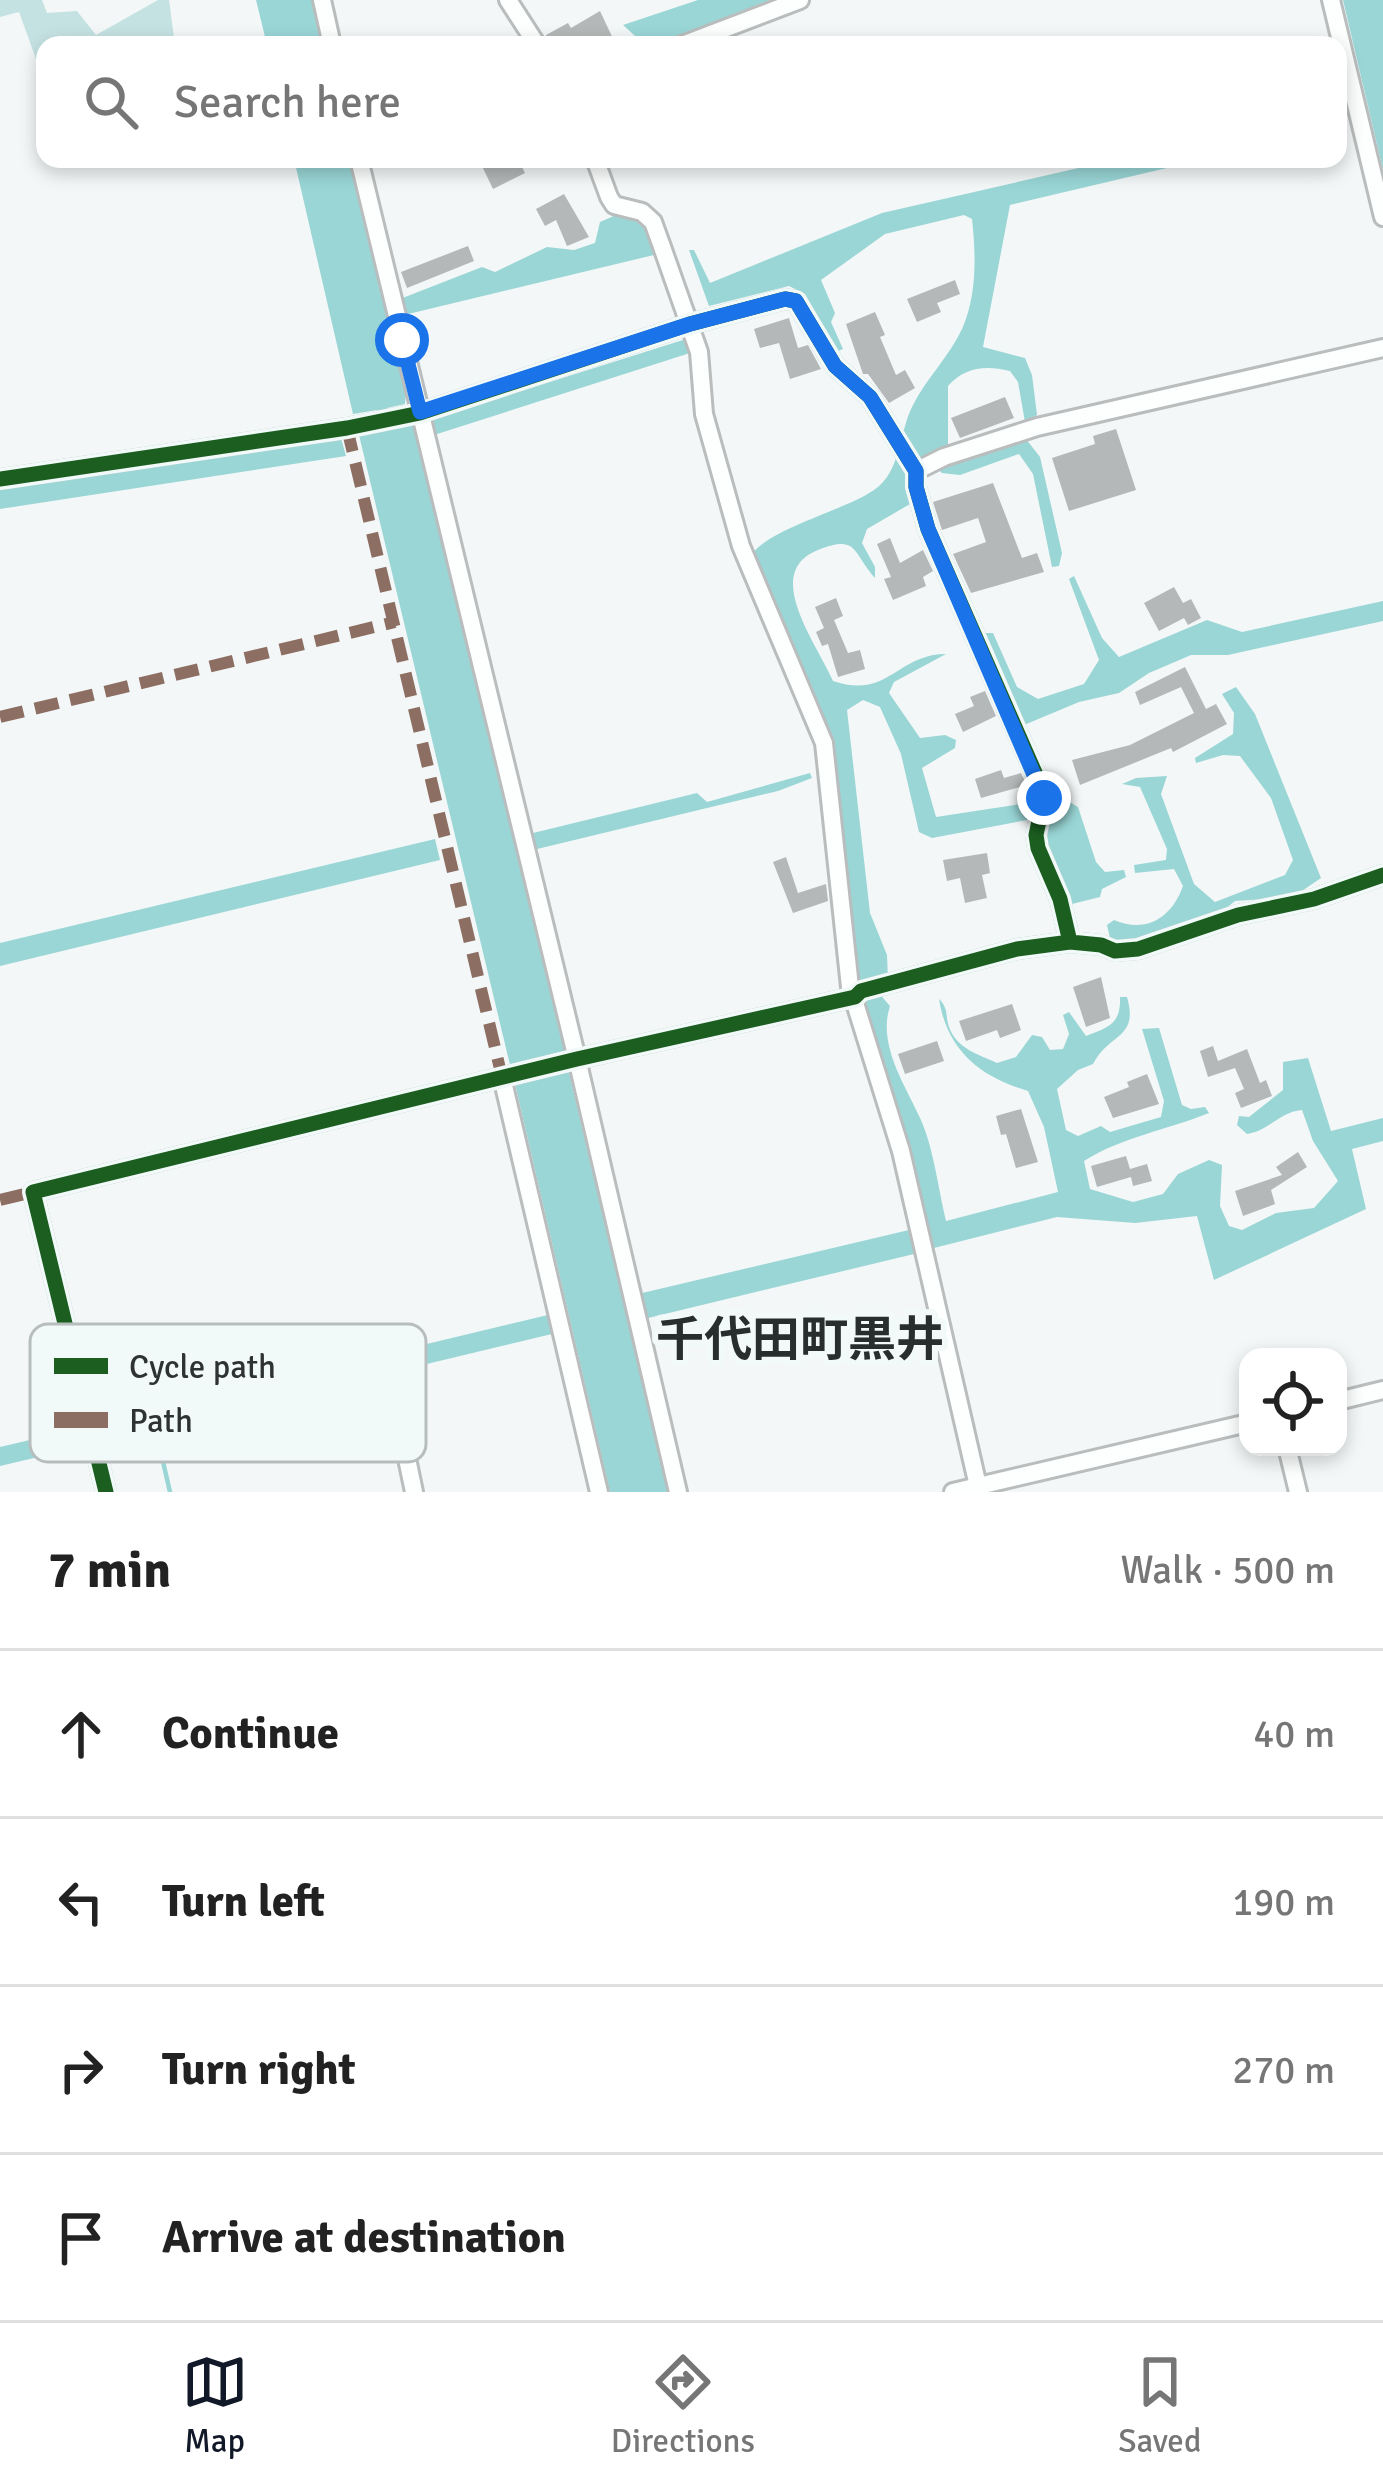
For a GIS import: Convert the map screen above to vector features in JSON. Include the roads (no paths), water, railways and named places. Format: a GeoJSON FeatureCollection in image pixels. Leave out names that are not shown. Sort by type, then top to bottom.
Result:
{"type":"FeatureCollection","features":[{"type":"Feature","properties":{"kind":"street"},"geometry":{"type":"LineString","coordinates":[[322,0],[330,36]]}},
{"type":"Feature","properties":{"kind":"street"},"geometry":{"type":"LineString","coordinates":[[508,0],[531,36]]}},
{"type":"Feature","properties":{"kind":"street"},"geometry":{"type":"LineString","coordinates":[[706,36],[800,0]]}},
{"type":"Feature","properties":{"kind":"street"},"geometry":{"type":"LineString","coordinates":[[1331,0],[1340,36]]}},
{"type":"Feature","properties":{"kind":"street"},"geometry":{"type":"LineString","coordinates":[[1347,67],[1383,217]]}},
{"type":"Feature","properties":{"kind":"street"},"geometry":{"type":"LineString","coordinates":[[361,168],[678,1492]]}},
{"type":"Feature","properties":{"kind":"street"},"geometry":{"type":"LineString","coordinates":[[598,168],[614,205],[642,212],[653,222],[690,324],[704,379],[704,414],[741,546],[824,743],[850,987],[865,992]]}},
{"type":"Feature","properties":{"kind":"street"},"geometry":{"type":"LineString","coordinates":[[0,479],[385,420],[690,324],[785,299],[796,301],[835,366],[870,397],[916,471],[928,529],[1040,784],[1044,798],[1038,848],[1060,899],[1070,942]]}},
{"type":"Feature","properties":{"kind":"street"},"geometry":{"type":"LineString","coordinates":[[916,471],[1037,427],[1383,348]]}},
{"type":"Feature","properties":{"kind":"street"},"geometry":{"type":"LineString","coordinates":[[65,1324],[32,1192],[865,992],[1017,949],[1070,942],[1101,945],[1115,952],[1138,950],[1238,915],[1314,898],[1383,875]]}},
{"type":"Feature","properties":{"kind":"street"},"geometry":{"type":"LineString","coordinates":[[865,992],[865,1042],[901,1150],[977,1486]]}},
{"type":"Feature","properties":{"kind":"street"},"geometry":{"type":"LineString","coordinates":[[502,1077],[599,1492]]}},
{"type":"Feature","properties":{"kind":"street"},"geometry":{"type":"LineString","coordinates":[[1347,1399],[1383,1390]]}},
{"type":"Feature","properties":{"kind":"street"},"geometry":{"type":"LineString","coordinates":[[953,1492],[1239,1425]]}},
{"type":"Feature","properties":{"kind":"street"},"geometry":{"type":"LineString","coordinates":[[1289,1456],[1298,1492]]}},
{"type":"Feature","properties":{"kind":"street"},"geometry":{"type":"LineString","coordinates":[[99,1462],[106,1492]]}},
{"type":"Feature","properties":{"kind":"street"},"geometry":{"type":"LineString","coordinates":[[408,1462],[414,1492]]}},
{"type":"Feature","properties":{"kind":"water"},"geometry":{"type":"Polygon","coordinates":[[[256,0],[312,0],[321,36],[265,36],[256,0]]]}},
{"type":"Feature","properties":{"kind":"water"},"geometry":{"type":"Polygon","coordinates":[[[698,0],[770,0],[678,36],[635,36],[623,25],[698,0]]]}},
{"type":"Feature","properties":{"kind":"water"},"geometry":{"type":"Polygon","coordinates":[[[1343,0],[1383,0],[1383,170],[1343,0]]]}},
{"type":"Feature","properties":{"kind":"water"},"geometry":{"type":"Polygon","coordinates":[[[296,168],[352,168],[406,390],[405,404],[387,408],[392,427],[414,424],[565,1052],[542,1059],[547,1077],[569,1072],[668,1492],[610,1492],[515,1084],[538,1079],[535,1060],[510,1065],[359,435],[383,429],[377,410],[353,414],[296,168]]]}},
{"type":"Feature","properties":{"kind":"water"},"geometry":{"type":"Polygon","coordinates":[[[1079,168],[1167,168],[1010,205],[983,347],[1025,358],[1037,415],[1025,422],[1018,382],[1010,371],[976,369],[961,375],[948,386],[948,446],[912,462],[907,473],[910,504],[867,529],[862,543],[875,567],[875,578],[853,548],[841,544],[802,560],[794,574],[793,591],[833,681],[867,685],[915,661],[946,654],[894,682],[889,693],[920,738],[945,735],[956,740],[955,748],[922,768],[936,817],[1021,804],[1028,810],[1027,820],[932,838],[919,832],[901,754],[880,707],[863,700],[847,710],[870,913],[887,955],[888,980],[877,991],[890,1006],[890,1050],[933,1156],[946,1221],[1058,1192],[1044,1127],[1028,1091],[995,1078],[969,1059],[950,1033],[939,999],[957,1041],[997,1063],[1016,1057],[1032,1035],[1042,1037],[1050,1050],[1063,1049],[1069,1034],[1063,1015],[1069,1012],[1086,1036],[1101,1030],[1116,1019],[1120,997],[1127,997],[1126,1028],[1093,1064],[1078,1070],[1057,1089],[1066,1130],[1078,1136],[1101,1126],[1110,1132],[1161,1117],[1164,1101],[1142,1029],[1159,1028],[1182,1105],[1205,1107],[1209,1113],[1084,1161],[1090,1189],[1133,1202],[1163,1194],[1178,1174],[1209,1160],[1222,1165],[1220,1206],[1229,1226],[1242,1230],[1276,1213],[1314,1208],[1338,1181],[1313,1141],[1302,1110],[1247,1134],[1237,1125],[1239,1116],[1249,1117],[1283,1090],[1283,1062],[1308,1058],[1331,1131],[1383,1118],[1383,1141],[1352,1149],[1366,1209],[1214,1280],[1197,1216],[1135,1223],[1057,1217],[930,1249],[862,1001],[841,812],[825,726],[752,554],[775,536],[874,490],[890,473],[912,407],[967,316],[974,275],[972,219],[964,215],[885,234],[821,280],[835,313],[831,322],[843,349],[838,351],[805,294],[789,286],[709,306],[689,250],[694,250],[710,283],[882,213],[1079,168]]]}},
{"type":"Feature","properties":{"kind":"water"},"geometry":{"type":"Polygon","coordinates":[[[616,215],[644,226],[658,254],[404,315],[400,299],[482,267],[495,272],[547,247],[574,250],[595,243],[600,222],[616,215]]]}},
{"type":"Feature","properties":{"kind":"water"},"geometry":{"type":"Polygon","coordinates":[[[686,339],[690,353],[434,435],[430,420],[686,339]]]}},
{"type":"Feature","properties":{"kind":"water"},"geometry":{"type":"Polygon","coordinates":[[[341,438],[346,456],[0,509],[0,490],[341,438]]]}},
{"type":"Feature","properties":{"kind":"water"},"geometry":{"type":"Polygon","coordinates":[[[1026,439],[1040,457],[1062,553],[1059,566],[1052,567],[1033,474],[1019,454],[960,475],[942,473],[936,467],[1026,439]]]}},
{"type":"Feature","properties":{"kind":"water"},"geometry":{"type":"Polygon","coordinates":[[[1074,576],[1102,638],[1119,657],[1207,620],[1242,632],[1383,601],[1383,621],[1228,655],[1191,655],[1149,673],[1119,693],[1079,702],[1024,725],[983,633],[993,633],[1017,687],[1038,699],[1084,684],[1099,660],[1069,579],[1074,576]]]}},
{"type":"Feature","properties":{"kind":"water"},"geometry":{"type":"Polygon","coordinates":[[[1236,687],[1255,714],[1321,878],[1293,897],[1235,901],[1220,913],[1120,944],[1110,938],[1107,925],[1114,920],[1137,925],[1157,920],[1183,886],[1174,869],[1135,873],[1134,865],[1166,860],[1167,849],[1140,787],[1122,784],[1167,776],[1161,794],[1194,884],[1215,902],[1285,875],[1293,860],[1271,798],[1240,756],[1223,755],[1196,763],[1195,758],[1233,734],[1234,713],[1222,694],[1236,687]]]}},
{"type":"Feature","properties":{"kind":"water"},"geometry":{"type":"Polygon","coordinates":[[[810,773],[812,778],[778,791],[533,850],[529,834],[697,793],[707,802],[810,773]]]}},
{"type":"Feature","properties":{"kind":"water"},"geometry":{"type":"Polygon","coordinates":[[[1066,800],[1078,807],[1096,862],[1105,872],[1124,870],[1126,877],[1102,889],[1100,897],[1068,905],[1043,847],[1045,807],[1066,800]]]}},
{"type":"Feature","properties":{"kind":"water"},"geometry":{"type":"Polygon","coordinates":[[[435,839],[440,860],[0,966],[0,943],[435,839]]]}},
{"type":"Feature","properties":{"kind":"water"},"geometry":{"type":"Polygon","coordinates":[[[909,1230],[914,1254],[644,1319],[638,1294],[909,1230]]]}},
{"type":"Feature","properties":{"kind":"water"},"geometry":{"type":"Polygon","coordinates":[[[552,1314],[556,1333],[426,1364],[426,1344],[552,1314]]]}},
{"type":"Feature","properties":{"kind":"water"},"geometry":{"type":"Polygon","coordinates":[[[30,1440],[30,1459],[0,1466],[0,1447],[30,1440]]]}},
{"type":"Feature","properties":{"kind":"waterway"},"geometry":{"type":"LineString","coordinates":[[163,1462],[170,1492]]}},
{"type":"Feature","properties":{"kind":"district","name":"千代田町黒井"},"geometry":{"type":"Point","coordinates":[800,1340]}}]}
